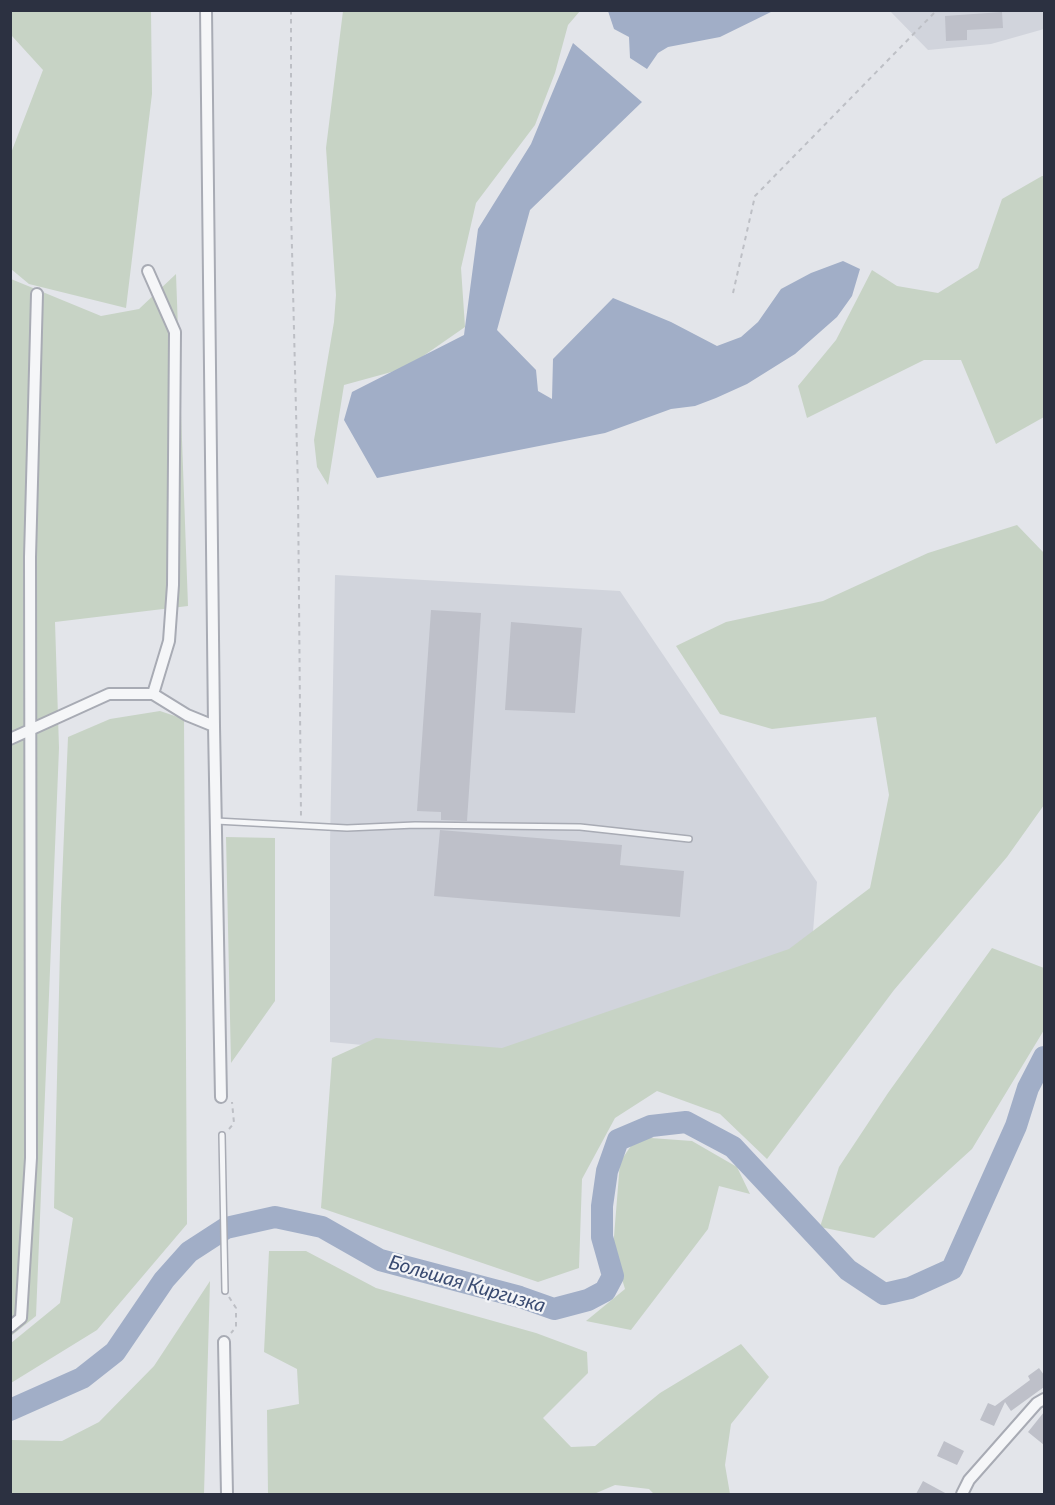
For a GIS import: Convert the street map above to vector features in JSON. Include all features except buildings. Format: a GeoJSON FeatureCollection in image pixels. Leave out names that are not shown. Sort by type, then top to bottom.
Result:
{"type":"FeatureCollection","features":[{"type":"Feature","properties":{"kind":"street"},"geometry":{"type":"LineString","coordinates":[[206,10],[214,726],[221,1097]]}},
{"type":"Feature","properties":{"kind":"street"},"geometry":{"type":"LineString","coordinates":[[148,271],[175,332],[173,585],[169,641],[153,694]]}},
{"type":"Feature","properties":{"kind":"street"},"geometry":{"type":"LineString","coordinates":[[10,1327],[21,1318],[31,1158],[30,557],[37,294]]}},
{"type":"Feature","properties":{"kind":"street"},"geometry":{"type":"LineString","coordinates":[[10,739],[109,694],[153,694],[187,715],[214,726]]}},
{"type":"Feature","properties":{"kind":"street"},"geometry":{"type":"LineString","coordinates":[[224,1342],[227,1494]]}},
{"type":"Feature","properties":{"kind":"street"},"geometry":{"type":"LineString","coordinates":[[962,1494],[969,1480],[1037,1403],[1044,1399]]}},
{"type":"Feature","properties":{"kind":"lane"},"geometry":{"type":"LineString","coordinates":[[216,821],[347,828],[414,825],[580,827],[689,839]]}},
{"type":"Feature","properties":{"kind":"lane"},"geometry":{"type":"LineString","coordinates":[[222,1135],[225,1291]]}},
{"type":"Feature","properties":{"kind":"path"},"geometry":{"type":"LineString","coordinates":[[291,10],[291,209],[298,490],[301,825]]}},
{"type":"Feature","properties":{"kind":"path"},"geometry":{"type":"LineString","coordinates":[[733,293],[755,196],[938,10]]}},
{"type":"Feature","properties":{"kind":"path"},"geometry":{"type":"LineString","coordinates":[[221,1097],[234,1102],[234,1123],[222,1135]]}},
{"type":"Feature","properties":{"kind":"path"},"geometry":{"type":"LineString","coordinates":[[224,1342],[236,1327],[236,1308],[225,1291]]}},
{"type":"Feature","properties":{"kind":"shaded area"},"geometry":{"type":"Polygon","coordinates":[[[890,11],[1044,11],[1044,29],[991,44],[928,50],[890,11]]]}},
{"type":"Feature","properties":{"kind":"shaded area"},"geometry":{"type":"Polygon","coordinates":[[[335,575],[620,591],[817,882],[808,994],[494,1057],[330,1042],[330,844],[335,575]]]}},
{"type":"Feature","properties":{"kind":"green space"},"geometry":{"type":"Polygon","coordinates":[[[11,10],[151,11],[152,94],[126,308],[29,284],[11,269],[11,153],[43,70],[12,36],[11,38],[11,10]]]}},
{"type":"Feature","properties":{"kind":"green space"},"geometry":{"type":"Polygon","coordinates":[[[343,11],[580,11],[568,25],[555,73],[535,125],[476,203],[461,268],[465,327],[406,368],[344,385],[328,485],[317,467],[314,440],[334,322],[336,295],[326,148],[343,11]]]}},
{"type":"Feature","properties":{"kind":"green space"},"geometry":{"type":"Polygon","coordinates":[[[1044,176],[1044,417],[996,444],[961,360],[924,360],[807,418],[798,386],[836,340],[872,270],[897,286],[938,293],[978,268],[1002,199],[1044,176]]]}},
{"type":"Feature","properties":{"kind":"green space"},"geometry":{"type":"Polygon","coordinates":[[[176,274],[188,606],[55,622],[59,748],[36,1316],[11,1336],[11,279],[101,316],[139,309],[176,274]]]}},
{"type":"Feature","properties":{"kind":"green space"},"geometry":{"type":"Polygon","coordinates":[[[1017,525],[1044,553],[1044,805],[1007,857],[894,990],[767,1159],[720,1114],[657,1091],[615,1118],[582,1179],[579,1268],[538,1282],[321,1208],[332,1058],[376,1038],[502,1048],[789,949],[870,888],[889,795],[876,717],[772,729],[720,714],[676,646],[726,622],[823,601],[928,553],[1017,525]]]}},
{"type":"Feature","properties":{"kind":"green space"},"geometry":{"type":"Polygon","coordinates":[[[160,711],[184,719],[187,1224],[97,1330],[11,1383],[11,1343],[60,1303],[73,1218],[54,1208],[61,906],[68,737],[110,719],[160,711]]]}},
{"type":"Feature","properties":{"kind":"green space"},"geometry":{"type":"Polygon","coordinates":[[[226,837],[275,838],[275,1001],[231,1063],[226,837]]]}},
{"type":"Feature","properties":{"kind":"green space"},"geometry":{"type":"Polygon","coordinates":[[[992,948],[1044,968],[1044,1030],[972,1149],[874,1238],[820,1227],[839,1167],[888,1093],[992,948]]]}},
{"type":"Feature","properties":{"kind":"green space"},"geometry":{"type":"Polygon","coordinates":[[[637,1137],[692,1141],[737,1167],[750,1194],[719,1186],[708,1229],[631,1330],[586,1321],[625,1289],[613,1249],[620,1162],[637,1137]]]}},
{"type":"Feature","properties":{"kind":"green space"},"geometry":{"type":"Polygon","coordinates":[[[269,1251],[306,1251],[376,1288],[536,1333],[587,1352],[588,1373],[543,1418],[571,1447],[595,1446],[660,1393],[741,1344],[769,1377],[731,1424],[725,1465],[730,1494],[654,1494],[649,1489],[615,1485],[594,1494],[268,1494],[267,1410],[299,1404],[297,1369],[264,1352],[269,1251]]]}},
{"type":"Feature","properties":{"kind":"green space"},"geometry":{"type":"Polygon","coordinates":[[[210,1281],[204,1494],[11,1494],[11,1440],[62,1441],[99,1422],[154,1366],[210,1281]]]}},
{"type":"Feature","properties":{"kind":"water"},"geometry":{"type":"Polygon","coordinates":[[[608,10],[773,11],[720,37],[668,47],[658,53],[647,69],[630,58],[629,37],[614,29],[608,10]]]}},
{"type":"Feature","properties":{"kind":"water"},"geometry":{"type":"Polygon","coordinates":[[[573,43],[642,102],[530,210],[497,330],[536,370],[538,391],[552,399],[553,359],[613,298],[671,322],[717,346],[741,337],[758,322],[781,289],[811,273],[843,261],[860,269],[852,296],[837,317],[795,354],[747,384],[716,398],[695,406],[671,409],[605,433],[377,478],[344,420],[352,392],[464,335],[478,229],[531,144],[573,43]]]}},
{"type":"Feature","properties":{"kind":"waterway","name":"Большая Киргизка"},"geometry":{"type":"LineString","coordinates":[[10,1410],[82,1378],[115,1352],[164,1280],[189,1252],[226,1228],[275,1217],[322,1227],[380,1260],[520,1297],[554,1309],[588,1300],[605,1291],[613,1276],[602,1237],[602,1206],[607,1171],[618,1140],[651,1126],[686,1122],[733,1147],[848,1270],[884,1294],[910,1288],[952,1269],[1016,1126],[1028,1088],[1044,1057]]}}]}
